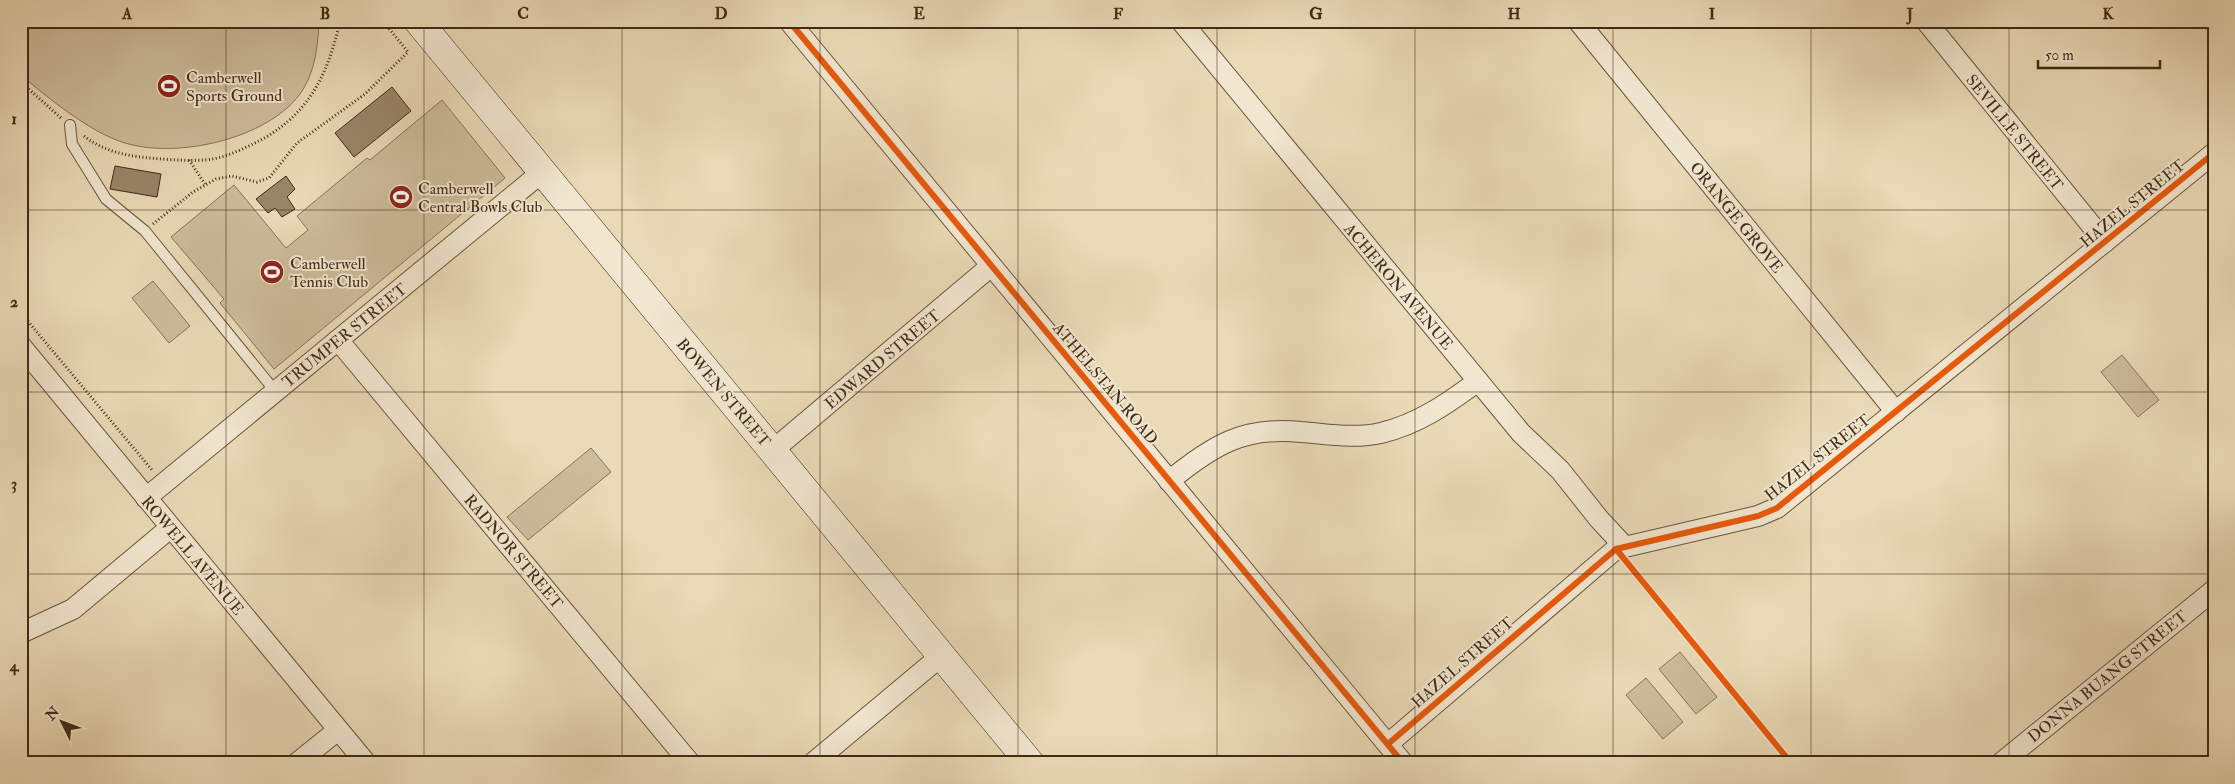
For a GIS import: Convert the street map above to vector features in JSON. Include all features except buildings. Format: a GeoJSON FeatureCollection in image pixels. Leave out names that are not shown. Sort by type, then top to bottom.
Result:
{"type":"FeatureCollection","features":[{"type":"Feature","properties":{"kind":"street","name":"BOWEN STREET"},"geometry":{"type":"LineString","coordinates":[[418,21],[541,173],[1030,763]]}},
{"type":"Feature","properties":{"kind":"street","name":"ATHELSTAN ROAD"},"geometry":{"type":"LineString","coordinates":[[789,21],[1403,763]]}},
{"type":"Feature","properties":{"kind":"street","name":"ACHERON AVENUE"},"geometry":{"type":"LineString","coordinates":[[1181,21],[1521,433],[1560,470],[1599,520],[1624,546]]}},
{"type":"Feature","properties":{"kind":"street","name":"ORANGE GROVE"},"geometry":{"type":"LineString","coordinates":[[1578,21],[1896,412]]}},
{"type":"Feature","properties":{"kind":"street","name":"SEVILLE STREET"},"geometry":{"type":"LineString","coordinates":[[1926,21],[2105,242]]}},
{"type":"Feature","properties":{"kind":"street","name":"HAZEL STREET"},"geometry":{"type":"LineString","coordinates":[[1388,744],[1606,555],[1624,546],[1770,512],[2214,154]]}},
{"type":"Feature","properties":{"kind":"street","name":"TRUMPER STREET"},"geometry":{"type":"LineString","coordinates":[[146,498],[541,173]]}},
{"type":"Feature","properties":{"kind":"street","name":"EDWARD STREET"},"geometry":{"type":"LineString","coordinates":[[772,450],[992,266]]}},
{"type":"Feature","properties":{"kind":"street","name":"RADNOR STREET"},"geometry":{"type":"LineString","coordinates":[[338,340],[690,763]]}},
{"type":"Feature","properties":{"kind":"street","name":"ROWELL AVENUE"},"geometry":{"type":"LineString","coordinates":[[21,346],[366,763]]}},
{"type":"Feature","properties":{"kind":"street"},"geometry":{"type":"LineString","coordinates":[[1170,481],[1208,450],[1235,439],[1266,432],[1284,431],[1340,436],[1379,433],[1429,415],[1478,381]]}},
{"type":"Feature","properties":{"kind":"street"},"geometry":{"type":"LineString","coordinates":[[21,633],[73,609],[170,528]]}},
{"type":"Feature","properties":{"kind":"street","name":"DONNA BUANG STREET"},"geometry":{"type":"LineString","coordinates":[[2001,763],[2214,590]]}},
{"type":"Feature","properties":{"kind":"street"},"geometry":{"type":"LineString","coordinates":[[813,763],[941,656]]}},
{"type":"Feature","properties":{"kind":"street"},"geometry":{"type":"LineString","coordinates":[[297,763],[338,730]]}},
{"type":"Feature","properties":{"kind":"lane"},"geometry":{"type":"LineString","coordinates":[[70,125],[72,144],[106,199],[145,231],[275,391]]}},
{"type":"Feature","properties":{"kind":"path"},"geometry":{"type":"LineString","coordinates":[[21,82],[70,125],[110,151],[126,155],[206,160],[239,151],[274,133],[299,113],[316,88],[340,21]]}},
{"type":"Feature","properties":{"kind":"path"},"geometry":{"type":"LineString","coordinates":[[145,231],[205,184],[232,176],[257,182],[269,178],[301,139],[373,88],[408,52],[383,21]]}},
{"type":"Feature","properties":{"kind":"path"},"geometry":{"type":"LineString","coordinates":[[189,160],[205,184]]}},
{"type":"Feature","properties":{"kind":"shaded area","name":"Camberwell Sports Ground"},"geometry":{"type":"Polygon","coordinates":[[[21,21],[319,21],[317,50],[309,77],[300,94],[285,110],[266,123],[220,141],[170,148],[146,147],[125,143],[112,138],[70,114],[21,75],[21,21]]]}},
{"type":"Feature","properties":{"kind":"shaded area"},"geometry":{"type":"Polygon","coordinates":[[[442,100],[505,178],[274,369],[220,303],[224,299],[171,237],[234,185],[286,248],[308,230],[297,216],[367,158],[370,160],[442,100]]]}},
{"type":"Feature","properties":{"kind":"shaded area"},"geometry":{"type":"Polygon","coordinates":[[[153,281],[190,326],[169,343],[132,298],[153,281]]]}},
{"type":"Feature","properties":{"kind":"shaded area"},"geometry":{"type":"Polygon","coordinates":[[[2122,355],[2159,400],[2138,417],[2101,372],[2122,355]]]}},
{"type":"Feature","properties":{"kind":"shaded area"},"geometry":{"type":"Polygon","coordinates":[[[591,448],[611,472],[528,540],[507,517],[591,448]]]}},
{"type":"Feature","properties":{"kind":"shaded area"},"geometry":{"type":"Polygon","coordinates":[[[1680,652],[1717,697],[1696,714],[1659,669],[1680,652]]]}},
{"type":"Feature","properties":{"kind":"shaded area"},"geometry":{"type":"Polygon","coordinates":[[[1646,678],[1683,722],[1663,739],[1626,695],[1646,678]]]}},
{"type":"Feature","properties":{"kind":"cycle path"},"geometry":{"type":"LineString","coordinates":[[789,21],[1403,763]]}},
{"type":"Feature","properties":{"kind":"cycle path"},"geometry":{"type":"LineString","coordinates":[[1388,744],[1616,549],[1758,516],[1777,508],[2214,153]]}},
{"type":"Feature","properties":{"kind":"cycle path"},"geometry":{"type":"LineString","coordinates":[[1616,549],[1791,763]]}},
{"type":"Feature","properties":{"kind":"place","name":"Camberwell Sports Ground"},"geometry":{"type":"Point","coordinates":[169,86]}},
{"type":"Feature","properties":{"kind":"place","name":"Camberwell Central Bowls Club"},"geometry":{"type":"Point","coordinates":[401,197]}},
{"type":"Feature","properties":{"kind":"place","name":"Camberwell Tennis Club"},"geometry":{"type":"Point","coordinates":[272,272]}}]}
